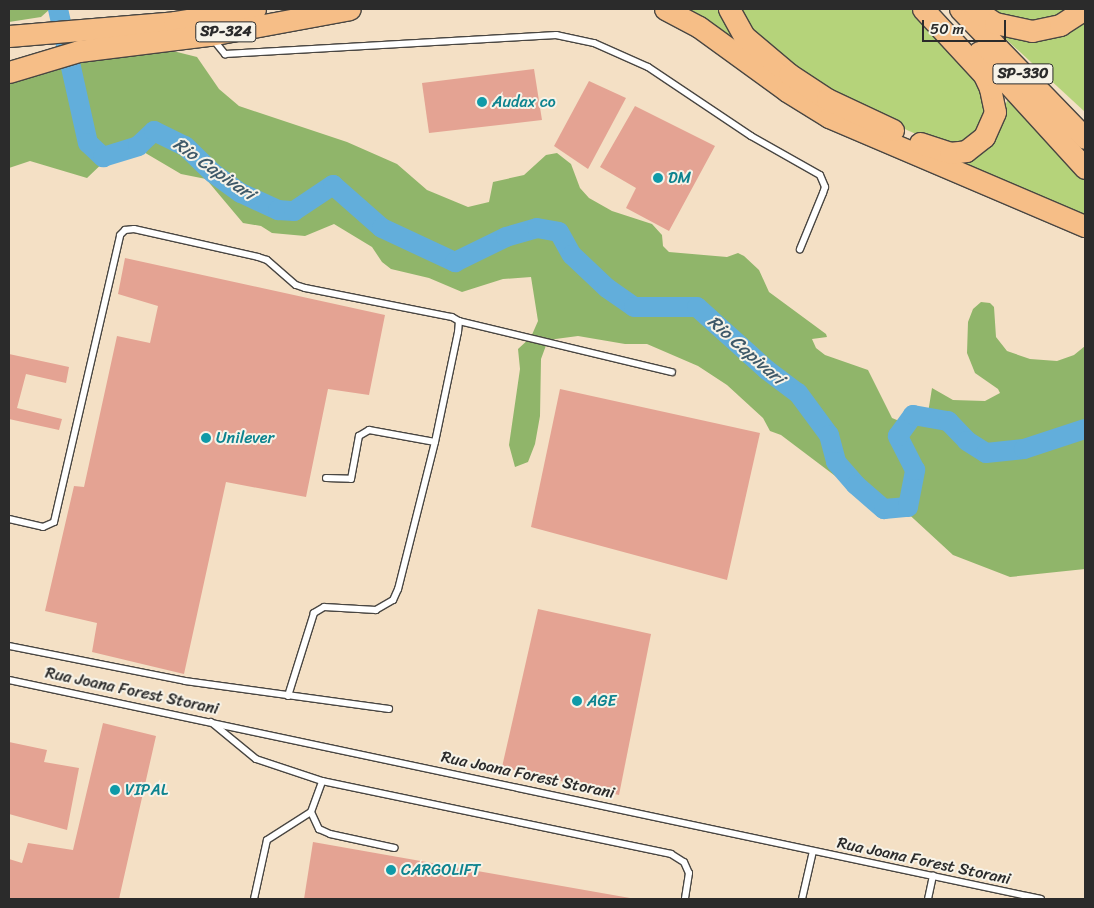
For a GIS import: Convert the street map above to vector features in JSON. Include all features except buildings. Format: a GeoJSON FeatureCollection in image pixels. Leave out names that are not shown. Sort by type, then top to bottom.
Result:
{"type":"FeatureCollection","features":[{"type":"Feature","properties":{"kind":"highway","name":"SP-324"},"geometry":{"type":"LineString","coordinates":[[9,72],[100,37],[174,22],[255,9]]}},
{"type":"Feature","properties":{"kind":"highway","name":"SP-324"},"geometry":{"type":"LineString","coordinates":[[18,33],[100,37],[210,35],[350,9]]}},
{"type":"Feature","properties":{"kind":"highway"},"geometry":{"type":"LineString","coordinates":[[664,9],[699,27],[787,91],[829,117],[1085,226]]}},
{"type":"Feature","properties":{"kind":"highway"},"geometry":{"type":"LineString","coordinates":[[729,9],[744,36],[759,50],[827,99],[927,146],[950,153],[966,151],[984,137],[993,121],[995,112],[990,88],[984,75],[923,9]]}},
{"type":"Feature","properties":{"kind":"highway","name":"SP-330"},"geometry":{"type":"LineString","coordinates":[[937,9],[1085,168]]}},
{"type":"Feature","properties":{"kind":"highway","name":"SP-330"},"geometry":{"type":"LineString","coordinates":[[960,9],[1085,138]]}},
{"type":"Feature","properties":{"kind":"highway"},"geometry":{"type":"LineString","coordinates":[[974,9],[995,23],[1032,31],[1060,25],[1085,9]]}},
{"type":"Feature","properties":{"kind":"lane"},"geometry":{"type":"LineString","coordinates":[[210,35],[225,54],[556,35],[594,43],[648,67],[727,122],[820,175],[825,187],[824,193],[800,249]]}},
{"type":"Feature","properties":{"kind":"lane"},"geometry":{"type":"LineString","coordinates":[[9,519],[44,527],[54,522],[120,235],[125,230],[134,229],[258,257],[267,260],[296,285],[446,314],[459,321],[672,372]]}},
{"type":"Feature","properties":{"kind":"lane"},"geometry":{"type":"LineString","coordinates":[[288,696],[314,613],[324,607],[376,610],[392,600],[435,442],[459,321]]}},
{"type":"Feature","properties":{"kind":"lane"},"geometry":{"type":"LineString","coordinates":[[326,478],[351,479],[360,436],[369,430],[435,442]]}},
{"type":"Feature","properties":{"kind":"lane"},"geometry":{"type":"LineString","coordinates":[[9,646],[185,681],[389,709]]}},
{"type":"Feature","properties":{"kind":"lane","name":"Rua Joana Forest Storani"},"geometry":{"type":"LineString","coordinates":[[9,680],[210,721],[814,852],[1041,899]]}},
{"type":"Feature","properties":{"kind":"lane"},"geometry":{"type":"LineString","coordinates":[[210,721],[256,759],[322,781],[671,854],[684,862],[689,873],[685,899]]}},
{"type":"Feature","properties":{"kind":"lane"},"geometry":{"type":"LineString","coordinates":[[254,899],[267,840],[311,812],[322,781]]}},
{"type":"Feature","properties":{"kind":"lane"},"geometry":{"type":"LineString","coordinates":[[311,812],[319,829],[330,834],[395,848]]}},
{"type":"Feature","properties":{"kind":"lane"},"geometry":{"type":"LineString","coordinates":[[802,899],[814,852]]}},
{"type":"Feature","properties":{"kind":"lane"},"geometry":{"type":"LineString","coordinates":[[928,899],[933,876]]}},
{"type":"Feature","properties":{"kind":"green space"},"geometry":{"type":"Polygon","coordinates":[[[9,9],[50,9],[41,17],[9,22],[9,9]]]}},
{"type":"Feature","properties":{"kind":"green space"},"geometry":{"type":"Polygon","coordinates":[[[685,9],[724,9],[759,55],[685,9]]]}},
{"type":"Feature","properties":{"kind":"green space"},"geometry":{"type":"Polygon","coordinates":[[[735,9],[913,9],[982,87],[985,122],[963,145],[935,142],[909,131],[837,96],[764,47],[735,9]]]}},
{"type":"Feature","properties":{"kind":"green space"},"geometry":{"type":"Polygon","coordinates":[[[985,9],[1074,9],[1034,24],[985,9]]]}},
{"type":"Feature","properties":{"kind":"green space"},"geometry":{"type":"Polygon","coordinates":[[[1085,15],[1085,112],[995,29],[1085,15]]]}},
{"type":"Feature","properties":{"kind":"green space"},"geometry":{"type":"Polygon","coordinates":[[[145,52],[177,52],[197,57],[219,89],[239,106],[347,142],[397,164],[427,190],[468,207],[489,202],[493,182],[524,175],[546,155],[557,153],[571,164],[580,188],[589,198],[612,211],[652,224],[662,235],[663,246],[669,252],[727,257],[738,253],[744,256],[759,270],[769,292],[826,334],[827,337],[812,339],[816,348],[825,355],[868,370],[892,418],[909,425],[928,413],[932,388],[953,400],[985,401],[1000,393],[998,389],[975,373],[967,353],[968,322],[973,309],[981,302],[990,303],[994,307],[996,337],[1007,351],[1030,359],[1057,361],[1074,355],[1085,346],[1085,569],[1010,577],[953,555],[902,508],[867,500],[781,435],[770,431],[763,418],[727,385],[698,366],[647,344],[625,344],[578,336],[548,340],[541,359],[540,416],[535,444],[528,462],[515,467],[509,445],[520,369],[518,349],[531,337],[538,321],[531,277],[503,279],[462,292],[429,278],[391,269],[382,262],[372,247],[334,224],[305,236],[272,233],[261,226],[243,223],[206,179],[181,174],[142,151],[109,157],[87,178],[30,161],[9,168],[9,84],[95,59],[145,52]]]}},
{"type":"Feature","properties":{"kind":"green space"},"geometry":{"type":"Polygon","coordinates":[[[1007,100],[1085,180],[1085,216],[957,164],[974,159],[987,150],[1000,128],[1007,100]]]}},
{"type":"Feature","properties":{"kind":"waterway","name":"Rio Capivari"},"geometry":{"type":"LineString","coordinates":[[58,9],[88,143],[103,157],[138,146],[154,131],[185,146],[213,173],[241,193],[278,210],[294,211],[333,185],[382,228],[455,262],[506,237],[537,228],[559,232],[572,255],[607,288],[634,307],[697,307],[767,370],[798,393],[829,435],[836,462],[856,485],[884,509],[908,507],[915,470],[898,436],[913,415],[948,421],[967,441],[986,453],[1024,449],[1085,429]]}},
{"type":"Feature","properties":{"kind":"place","name":"Audax co"},"geometry":{"type":"Point","coordinates":[482,102]}},
{"type":"Feature","properties":{"kind":"place","name":"DM"},"geometry":{"type":"Point","coordinates":[658,178]}},
{"type":"Feature","properties":{"kind":"place","name":"Unilever"},"geometry":{"type":"Point","coordinates":[206,438]}},
{"type":"Feature","properties":{"kind":"place","name":"AGE"},"geometry":{"type":"Point","coordinates":[577,701]}},
{"type":"Feature","properties":{"kind":"place","name":"VIPAL"},"geometry":{"type":"Point","coordinates":[115,790]}},
{"type":"Feature","properties":{"kind":"place","name":"CARGOLIFT"},"geometry":{"type":"Point","coordinates":[391,870]}}]}
